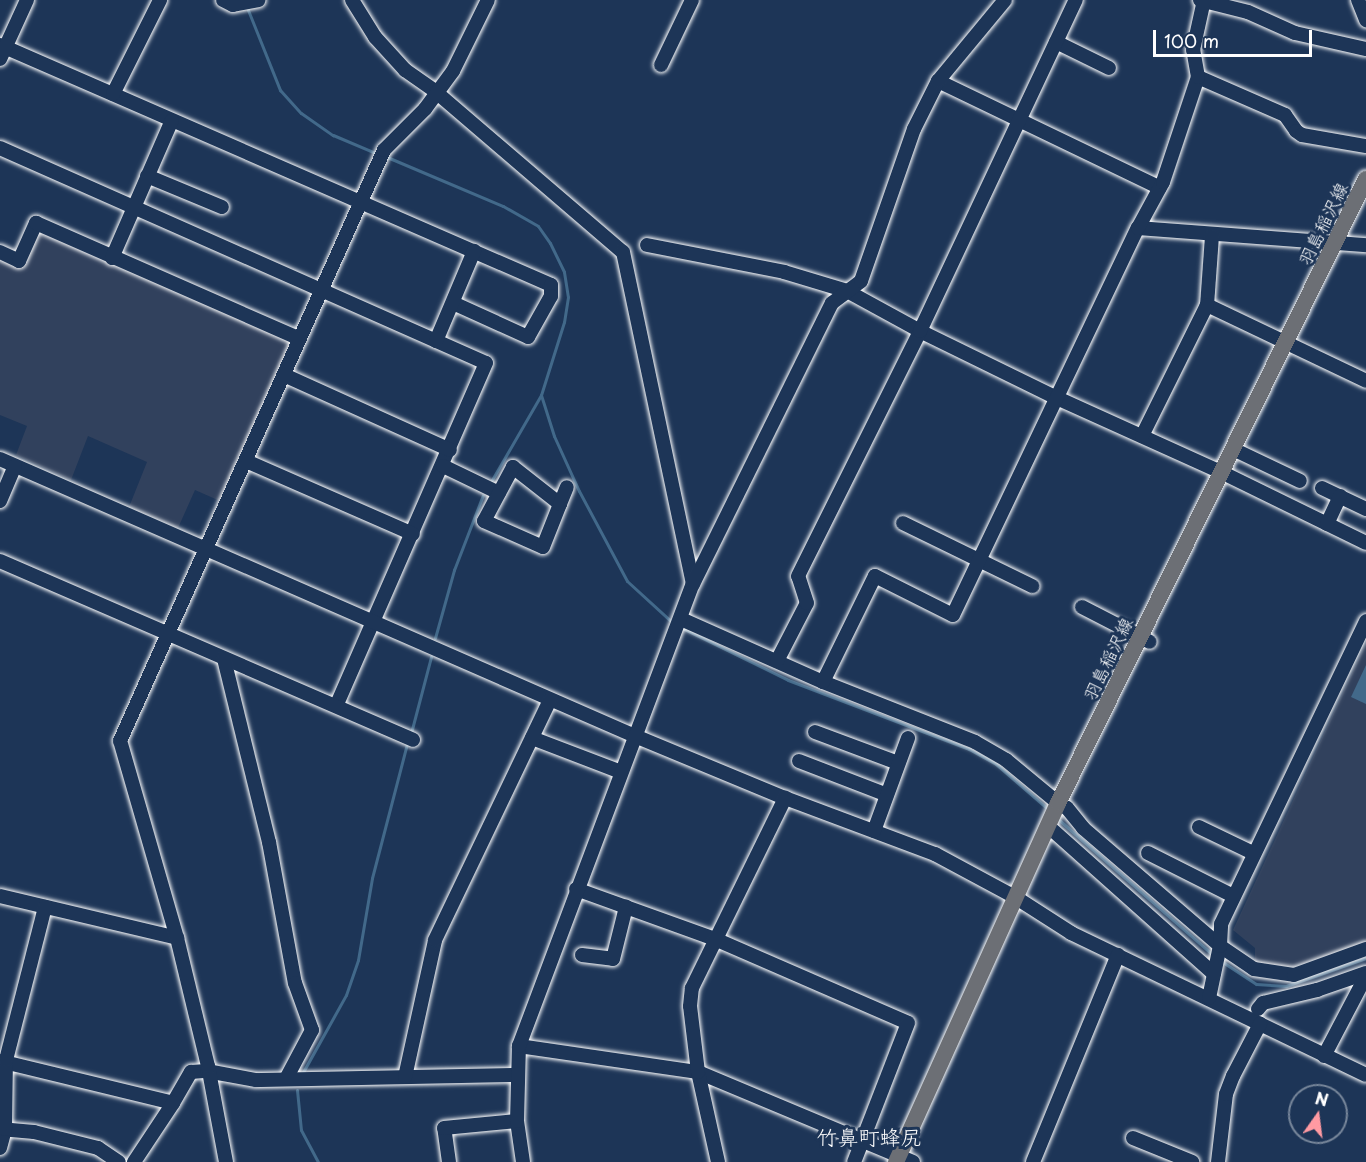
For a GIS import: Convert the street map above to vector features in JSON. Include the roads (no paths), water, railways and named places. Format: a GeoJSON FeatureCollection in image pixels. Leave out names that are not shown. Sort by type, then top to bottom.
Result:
{"type":"FeatureCollection","features":[{"type":"Feature","properties":{"kind":"main road","name":"羽島稲沢線"},"geometry":{"type":"LineString","coordinates":[[904,1160],[1057,818],[1291,346],[1340,242],[1366,178]]}},
{"type":"Feature","properties":{"kind":"main road","name":"羽島稲沢線"},"geometry":{"type":"LineString","coordinates":[[1340,242],[1366,199]]}},
{"type":"Feature","properties":{"kind":"street"},"geometry":{"type":"LineString","coordinates":[[27,0],[2,50],[113,94],[550,285],[550,296],[528,337],[453,303]]}},
{"type":"Feature","properties":{"kind":"street"},"geometry":{"type":"LineString","coordinates":[[113,94],[160,0]]}},
{"type":"Feature","properties":{"kind":"street"},"geometry":{"type":"LineString","coordinates":[[228,2],[259,0]]}},
{"type":"Feature","properties":{"kind":"street"},"geometry":{"type":"LineString","coordinates":[[352,0],[375,37],[405,70],[436,92],[623,252],[693,584]]}},
{"type":"Feature","properties":{"kind":"street"},"geometry":{"type":"LineString","coordinates":[[226,1162],[177,938],[120,741],[384,150],[425,109],[453,71],[488,0]]}},
{"type":"Feature","properties":{"kind":"street"},"geometry":{"type":"LineString","coordinates":[[661,65],[692,0]]}},
{"type":"Feature","properties":{"kind":"street"},"geometry":{"type":"LineString","coordinates":[[777,661],[807,603],[798,576],[920,331],[1076,0]]}},
{"type":"Feature","properties":{"kind":"street"},"geometry":{"type":"LineString","coordinates":[[823,682],[875,576],[953,615],[981,561],[1138,228],[1160,188],[1198,77],[1193,50],[1203,0],[1248,12],[1295,33],[1366,49]]}},
{"type":"Feature","properties":{"kind":"street"},"geometry":{"type":"LineString","coordinates":[[1358,0],[1366,20]]}},
{"type":"Feature","properties":{"kind":"street"},"geometry":{"type":"LineString","coordinates":[[523,1162],[517,1121],[519,1046],[576,889],[693,584],[832,303],[861,281],[914,129],[938,81],[1001,1]]}},
{"type":"Feature","properties":{"kind":"street"},"geometry":{"type":"LineString","coordinates":[[1056,42],[1108,68]]}},
{"type":"Feature","properties":{"kind":"street"},"geometry":{"type":"LineString","coordinates":[[1198,77],[1285,115],[1296,131],[1302,135],[1366,146]]}},
{"type":"Feature","properties":{"kind":"street"},"geometry":{"type":"LineString","coordinates":[[938,81],[1160,188]]}},
{"type":"Feature","properties":{"kind":"street"},"geometry":{"type":"LineString","coordinates":[[112,258],[172,120]]}},
{"type":"Feature","properties":{"kind":"street"},"geometry":{"type":"LineString","coordinates":[[0,148],[486,363],[450,450],[336,706]]}},
{"type":"Feature","properties":{"kind":"street"},"geometry":{"type":"LineString","coordinates":[[147,176],[222,207]]}},
{"type":"Feature","properties":{"kind":"street"},"geometry":{"type":"LineString","coordinates":[[0,252],[19,261],[36,223],[300,339]]}},
{"type":"Feature","properties":{"kind":"street"},"geometry":{"type":"LineString","coordinates":[[1138,228],[1212,236],[1366,245]]}},
{"type":"Feature","properties":{"kind":"street"},"geometry":{"type":"LineString","coordinates":[[1142,436],[1207,305],[1212,236]]}},
{"type":"Feature","properties":{"kind":"street"},"geometry":{"type":"LineString","coordinates":[[647,245],[784,272],[847,291],[920,331],[1057,398],[1226,475],[1366,543]]}},
{"type":"Feature","properties":{"kind":"street"},"geometry":{"type":"LineString","coordinates":[[436,341],[474,251]]}},
{"type":"Feature","properties":{"kind":"street"},"geometry":{"type":"LineString","coordinates":[[1207,305],[1366,381]]}},
{"type":"Feature","properties":{"kind":"street"},"geometry":{"type":"LineString","coordinates":[[284,375],[450,450]]}},
{"type":"Feature","properties":{"kind":"street"},"geometry":{"type":"LineString","coordinates":[[1238,451],[1300,481]]}},
{"type":"Feature","properties":{"kind":"street"},"geometry":{"type":"LineString","coordinates":[[0,459],[635,736],[785,798],[935,854],[1020,900],[1071,933],[1366,1075]]}},
{"type":"Feature","properties":{"kind":"street"},"geometry":{"type":"LineString","coordinates":[[246,461],[413,534]]}},
{"type":"Feature","properties":{"kind":"street"},"geometry":{"type":"LineString","coordinates":[[0,501],[15,466]]}},
{"type":"Feature","properties":{"kind":"street"},"geometry":{"type":"LineString","coordinates":[[443,466],[499,493]]}},
{"type":"Feature","properties":{"kind":"street"},"geometry":{"type":"LineString","coordinates":[[560,504],[513,467],[484,521],[543,547],[567,487]]}},
{"type":"Feature","properties":{"kind":"street"},"geometry":{"type":"LineString","coordinates":[[1322,488],[1366,509]]}},
{"type":"Feature","properties":{"kind":"street"},"geometry":{"type":"LineString","coordinates":[[1327,524],[1340,496]]}},
{"type":"Feature","properties":{"kind":"street"},"geometry":{"type":"LineString","coordinates":[[903,522],[1032,586]]}},
{"type":"Feature","properties":{"kind":"street"},"geometry":{"type":"LineString","coordinates":[[0,561],[413,740]]}},
{"type":"Feature","properties":{"kind":"street"},"geometry":{"type":"LineString","coordinates":[[1082,607],[1145,640]]}},
{"type":"Feature","properties":{"kind":"street"},"geometry":{"type":"LineString","coordinates":[[1209,998],[1221,924],[1366,621]]}},
{"type":"Feature","properties":{"kind":"street"},"geometry":{"type":"LineString","coordinates":[[679,624],[777,661],[823,682],[975,742],[1006,760],[1057,818],[1217,959],[1254,969],[1294,975],[1366,949]]}},
{"type":"Feature","properties":{"kind":"street"},"geometry":{"type":"LineString","coordinates":[[224,659],[269,842],[295,983],[312,1029],[286,1079]]}},
{"type":"Feature","properties":{"kind":"street"},"geometry":{"type":"LineString","coordinates":[[405,1077],[435,940],[550,700]]}},
{"type":"Feature","properties":{"kind":"street"},"geometry":{"type":"LineString","coordinates":[[815,732],[898,763]]}},
{"type":"Feature","properties":{"kind":"street"},"geometry":{"type":"LineString","coordinates":[[532,738],[621,772]]}},
{"type":"Feature","properties":{"kind":"street"},"geometry":{"type":"LineString","coordinates":[[874,831],[908,738]]}},
{"type":"Feature","properties":{"kind":"street"},"geometry":{"type":"LineString","coordinates":[[799,761],[887,795]]}},
{"type":"Feature","properties":{"kind":"street"},"geometry":{"type":"LineString","coordinates":[[718,1162],[698,1072],[690,1006],[692,988],[785,798]]}},
{"type":"Feature","properties":{"kind":"street"},"geometry":{"type":"LineString","coordinates":[[1057,818],[1083,828],[1217,959]]}},
{"type":"Feature","properties":{"kind":"street"},"geometry":{"type":"LineString","coordinates":[[1199,827],[1253,854]]}},
{"type":"Feature","properties":{"kind":"street"},"geometry":{"type":"LineString","coordinates":[[1148,853],[1233,896]]}},
{"type":"Feature","properties":{"kind":"street"},"geometry":{"type":"LineString","coordinates":[[576,889],[715,939],[908,1023],[854,1162]]}},
{"type":"Feature","properties":{"kind":"street"},"geometry":{"type":"LineString","coordinates":[[0,896],[177,938]]}},
{"type":"Feature","properties":{"kind":"street"},"geometry":{"type":"LineString","coordinates":[[0,1148],[3,1129],[3,1062],[45,907]]}},
{"type":"Feature","properties":{"kind":"street"},"geometry":{"type":"LineString","coordinates":[[582,955],[613,958],[626,907]]}},
{"type":"Feature","properties":{"kind":"street"},"geometry":{"type":"LineString","coordinates":[[1032,1162],[1118,955]]}},
{"type":"Feature","properties":{"kind":"street"},"geometry":{"type":"LineString","coordinates":[[1258,1009],[1263,1003],[1366,975]]}},
{"type":"Feature","properties":{"kind":"street"},"geometry":{"type":"LineString","coordinates":[[1324,1056],[1366,975]]}},
{"type":"Feature","properties":{"kind":"street"},"geometry":{"type":"LineString","coordinates":[[1218,1162],[1227,1094],[1233,1076],[1260,1024]]}},
{"type":"Feature","properties":{"kind":"street"},"geometry":{"type":"LineString","coordinates":[[519,1046],[698,1072],[862,1140],[904,1160]]}},
{"type":"Feature","properties":{"kind":"street"},"geometry":{"type":"LineString","coordinates":[[3,1062],[172,1103]]}},
{"type":"Feature","properties":{"kind":"street"},"geometry":{"type":"LineString","coordinates":[[134,1162],[191,1072],[207,1071],[256,1080],[518,1075]]}},
{"type":"Feature","properties":{"kind":"street"},"geometry":{"type":"LineString","coordinates":[[448,1162],[444,1128],[517,1121]]}},
{"type":"Feature","properties":{"kind":"street"},"geometry":{"type":"LineString","coordinates":[[3,1129],[34,1132],[98,1148],[119,1162]]}},
{"type":"Feature","properties":{"kind":"street"},"geometry":{"type":"LineString","coordinates":[[1133,1138],[1192,1162]]}},
{"type":"Feature","properties":{"kind":"waterway"},"geometry":{"type":"LineString","coordinates":[[246,5],[280,90],[301,113],[333,135],[378,154]]}},
{"type":"Feature","properties":{"kind":"waterway"},"geometry":{"type":"LineString","coordinates":[[387,157],[503,206],[538,226],[550,243],[564,272],[568,297],[564,322],[541,395],[492,480]]}},
{"type":"Feature","properties":{"kind":"waterway"},"geometry":{"type":"LineString","coordinates":[[541,395],[554,436],[579,491],[627,581],[673,623]]}},
{"type":"Feature","properties":{"kind":"waterway"},"geometry":{"type":"LineString","coordinates":[[435,638],[454,570],[483,495]]}},
{"type":"Feature","properties":{"kind":"waterway"},"geometry":{"type":"LineString","coordinates":[[682,628],[788,680],[969,749],[996,764],[1049,810]]}},
{"type":"Feature","properties":{"kind":"waterway"},"geometry":{"type":"LineString","coordinates":[[411,733],[431,657]]}},
{"type":"Feature","properties":{"kind":"waterway"},"geometry":{"type":"LineString","coordinates":[[302,1074],[346,995],[358,960],[372,878],[407,744]]}},
{"type":"Feature","properties":{"kind":"waterway"},"geometry":{"type":"LineString","coordinates":[[1058,819],[1213,955]]}},
{"type":"Feature","properties":{"kind":"waterway"},"geometry":{"type":"LineString","coordinates":[[1221,961],[1256,984],[1286,986],[1366,958]]}},
{"type":"Feature","properties":{"kind":"waterway"},"geometry":{"type":"LineString","coordinates":[[297,1090],[301,1130],[318,1162]]}},
{"type":"Feature","properties":{"kind":"district","name":"竹鼻町蜂尻"},"geometry":{"type":"Point","coordinates":[869,1136]}}]}
